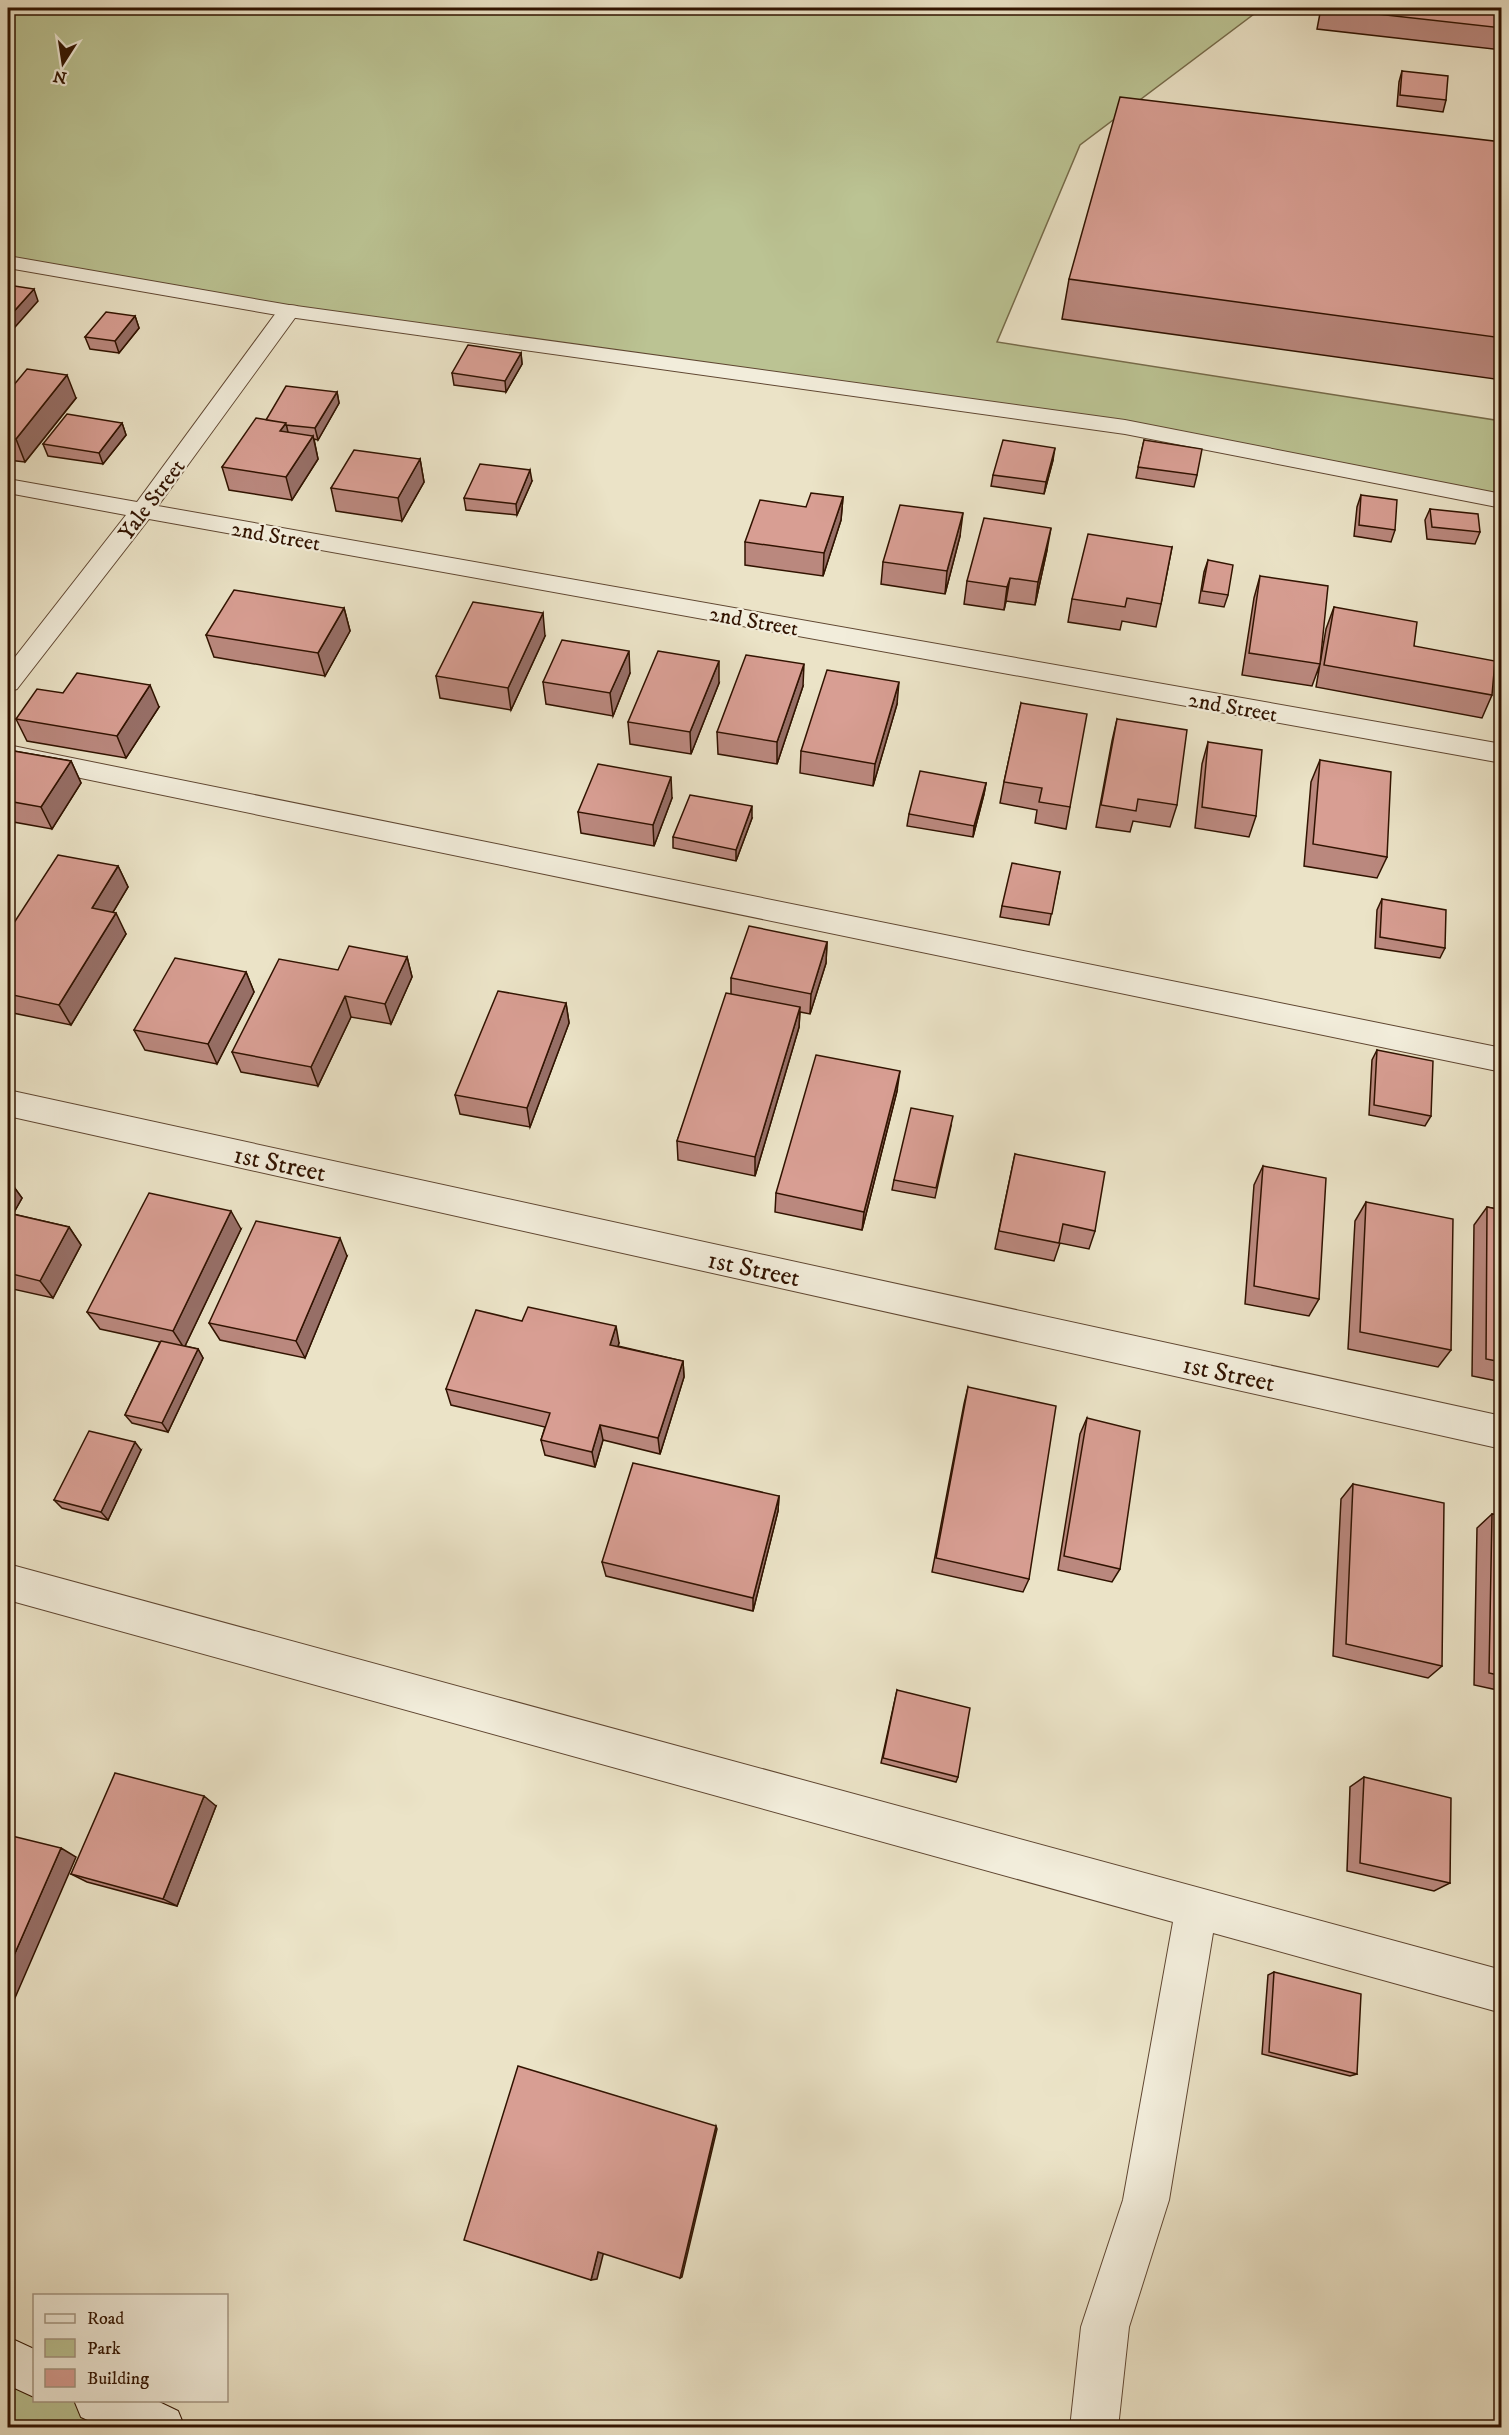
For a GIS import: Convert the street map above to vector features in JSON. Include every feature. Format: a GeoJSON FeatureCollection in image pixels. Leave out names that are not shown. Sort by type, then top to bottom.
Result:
{"type":"FeatureCollection","features":[{"type":"Feature","properties":{"kind":"street"},"geometry":{"type":"LineString","coordinates":[[8,261],[289,311],[1125,427],[1502,501]]}},
{"type":"Feature","properties":{"kind":"street","name":"Yale Street"},"geometry":{"type":"LineString","coordinates":[[8,683],[142,512],[289,311]]}},
{"type":"Feature","properties":{"kind":"street","name":"2nd Street"},"geometry":{"type":"LineString","coordinates":[[8,486],[142,512],[1502,754]]}},
{"type":"Feature","properties":{"kind":"street"},"geometry":{"type":"LineString","coordinates":[[8,754],[1502,1060]]}},
{"type":"Feature","properties":{"kind":"street","name":"1st Street"},"geometry":{"type":"LineString","coordinates":[[8,1103],[1502,1433]]}},
{"type":"Feature","properties":{"kind":"street"},"geometry":{"type":"LineString","coordinates":[[8,1582],[1502,1992]]}},
{"type":"Feature","properties":{"kind":"street"},"geometry":{"type":"LineString","coordinates":[[1094,2427],[1105,2327],[1146,2200],[1196,1908]]}},
{"type":"Feature","properties":{"kind":"street"},"geometry":{"type":"LineString","coordinates":[[8,2361],[33,2373]]}},
{"type":"Feature","properties":{"kind":"street"},"geometry":{"type":"LineString","coordinates":[[103,2402],[161,2427]]}},
{"type":"Feature","properties":{"kind":"green space"},"geometry":{"type":"Polygon","coordinates":[[[8,8],[1262,8],[1080,145],[997,342],[1501,421],[1501,501],[1124,427],[289,311],[8,262],[8,8]]]}},
{"type":"Feature","properties":{"kind":"green space"},"geometry":{"type":"Polygon","coordinates":[[[8,2361],[33,2373],[33,2402],[100,2402],[161,2427],[8,2427],[8,2361]]]}},
{"type":"Feature","properties":{"kind":"building"},"geometry":{"type":"Polygon","coordinates":[[[1323,8],[1461,8],[1502,12],[1502,28],[1323,8]]]}},
{"type":"Feature","properties":{"kind":"building"},"geometry":{"type":"Polygon","coordinates":[[[1402,71],[1448,76],[1446,100],[1400,95],[1402,71]]]}},
{"type":"Feature","properties":{"kind":"building"},"geometry":{"type":"Polygon","coordinates":[[[1120,97],[1502,142],[1502,338],[1069,279],[1120,97]]]}},
{"type":"Feature","properties":{"kind":"building"},"geometry":{"type":"Polygon","coordinates":[[[8,285],[34,289],[8,318],[8,285]]]}},
{"type":"Feature","properties":{"kind":"building"},"geometry":{"type":"Polygon","coordinates":[[[106,312],[135,316],[115,341],[85,337],[106,312]]]}},
{"type":"Feature","properties":{"kind":"building"},"geometry":{"type":"Polygon","coordinates":[[[468,345],[521,353],[505,381],[452,373],[468,345]]]}},
{"type":"Feature","properties":{"kind":"building"},"geometry":{"type":"Polygon","coordinates":[[[27,369],[67,375],[16,439],[8,438],[8,392],[27,369]]]}},
{"type":"Feature","properties":{"kind":"building"},"geometry":{"type":"Polygon","coordinates":[[[286,386],[337,392],[315,428],[266,420],[286,386]]]}},
{"type":"Feature","properties":{"kind":"building"},"geometry":{"type":"Polygon","coordinates":[[[67,414],[122,423],[99,453],[43,444],[67,414]]]}},
{"type":"Feature","properties":{"kind":"building"},"geometry":{"type":"Polygon","coordinates":[[[256,418],[286,423],[280,431],[313,436],[286,477],[222,467],[256,418]]]}},
{"type":"Feature","properties":{"kind":"building"},"geometry":{"type":"Polygon","coordinates":[[[1003,440],[1055,448],[1046,482],[993,475],[1003,440]]]}},
{"type":"Feature","properties":{"kind":"building"},"geometry":{"type":"Polygon","coordinates":[[[1144,440],[1202,449],[1197,475],[1138,467],[1144,440]]]}},
{"type":"Feature","properties":{"kind":"building"},"geometry":{"type":"Polygon","coordinates":[[[354,450],[420,459],[398,498],[331,488],[354,450]]]}},
{"type":"Feature","properties":{"kind":"building"},"geometry":{"type":"Polygon","coordinates":[[[480,464],[530,470],[516,504],[464,498],[480,464]]]}},
{"type":"Feature","properties":{"kind":"building"},"geometry":{"type":"Polygon","coordinates":[[[811,493],[843,497],[824,553],[745,542],[760,500],[806,507],[811,493]]]}},
{"type":"Feature","properties":{"kind":"building"},"geometry":{"type":"Polygon","coordinates":[[[1361,495],[1397,500],[1395,530],[1359,525],[1361,495]]]}},
{"type":"Feature","properties":{"kind":"building"},"geometry":{"type":"Polygon","coordinates":[[[900,505],[963,513],[947,571],[883,562],[900,505]]]}},
{"type":"Feature","properties":{"kind":"building"},"geometry":{"type":"Polygon","coordinates":[[[1430,509],[1478,514],[1480,532],[1432,527],[1430,509]]]}},
{"type":"Feature","properties":{"kind":"building"},"geometry":{"type":"Polygon","coordinates":[[[984,518],[1051,528],[1038,582],[1010,578],[1007,587],[967,581],[984,518]]]}},
{"type":"Feature","properties":{"kind":"building"},"geometry":{"type":"Polygon","coordinates":[[[1088,534],[1172,547],[1161,604],[1127,598],[1125,607],[1072,599],[1088,534]]]}},
{"type":"Feature","properties":{"kind":"building"},"geometry":{"type":"Polygon","coordinates":[[[1208,560],[1233,565],[1228,595],[1202,591],[1208,560]]]}},
{"type":"Feature","properties":{"kind":"building"},"geometry":{"type":"Polygon","coordinates":[[[1260,576],[1328,586],[1320,664],[1249,653],[1260,576]]]}},
{"type":"Feature","properties":{"kind":"building"},"geometry":{"type":"Polygon","coordinates":[[[234,590],[344,608],[318,653],[206,635],[234,590]]]}},
{"type":"Feature","properties":{"kind":"building"},"geometry":{"type":"Polygon","coordinates":[[[473,602],[543,613],[508,688],[436,676],[473,602]]]}},
{"type":"Feature","properties":{"kind":"building"},"geometry":{"type":"Polygon","coordinates":[[[1334,607],[1417,622],[1414,646],[1495,661],[1492,695],[1324,665],[1334,607]]]}},
{"type":"Feature","properties":{"kind":"building"},"geometry":{"type":"Polygon","coordinates":[[[562,640],[629,651],[610,693],[543,682],[562,640]]]}},
{"type":"Feature","properties":{"kind":"building"},"geometry":{"type":"Polygon","coordinates":[[[658,651],[719,661],[690,732],[628,722],[658,651]]]}},
{"type":"Feature","properties":{"kind":"building"},"geometry":{"type":"Polygon","coordinates":[[[746,655],[804,664],[777,742],[717,732],[746,655]]]}},
{"type":"Feature","properties":{"kind":"building"},"geometry":{"type":"Polygon","coordinates":[[[827,670],[899,682],[875,764],[801,751],[827,670]]]}},
{"type":"Feature","properties":{"kind":"building"},"geometry":{"type":"Polygon","coordinates":[[[77,673],[150,685],[117,736],[16,719],[37,689],[63,693],[77,673]]]}},
{"type":"Feature","properties":{"kind":"building"},"geometry":{"type":"Polygon","coordinates":[[[1021,703],[1087,714],[1070,807],[1039,802],[1042,788],[1004,782],[1021,703]]]}},
{"type":"Feature","properties":{"kind":"building"},"geometry":{"type":"Polygon","coordinates":[[[1117,719],[1187,730],[1177,805],[1138,799],[1136,811],[1101,805],[1117,719]]]}},
{"type":"Feature","properties":{"kind":"building"},"geometry":{"type":"Polygon","coordinates":[[[1208,742],[1262,750],[1256,816],[1202,807],[1208,742]]]}},
{"type":"Feature","properties":{"kind":"building"},"geometry":{"type":"Polygon","coordinates":[[[8,750],[71,761],[41,807],[8,801],[8,750]]]}},
{"type":"Feature","properties":{"kind":"building"},"geometry":{"type":"Polygon","coordinates":[[[1320,760],[1391,772],[1387,857],[1313,844],[1320,760]]]}},
{"type":"Feature","properties":{"kind":"building"},"geometry":{"type":"Polygon","coordinates":[[[598,764],[671,777],[653,825],[578,812],[598,764]]]}},
{"type":"Feature","properties":{"kind":"building"},"geometry":{"type":"Polygon","coordinates":[[[920,771],[986,783],[974,826],[909,814],[920,771]]]}},
{"type":"Feature","properties":{"kind":"building"},"geometry":{"type":"Polygon","coordinates":[[[690,795],[752,806],[736,850],[673,837],[690,795]]]}},
{"type":"Feature","properties":{"kind":"building"},"geometry":{"type":"Polygon","coordinates":[[[58,855],[118,866],[92,908],[116,913],[59,1005],[8,994],[8,982],[11,978],[8,977],[8,932],[58,855]]]}},
{"type":"Feature","properties":{"kind":"building"},"geometry":{"type":"Polygon","coordinates":[[[1012,863],[1060,872],[1052,914],[1002,906],[1012,863]]]}},
{"type":"Feature","properties":{"kind":"building"},"geometry":{"type":"Polygon","coordinates":[[[1382,899],[1446,910],[1445,948],[1380,937],[1382,899]]]}},
{"type":"Feature","properties":{"kind":"building"},"geometry":{"type":"Polygon","coordinates":[[[749,926],[827,942],[811,994],[731,978],[749,926]]]}},
{"type":"Feature","properties":{"kind":"building"},"geometry":{"type":"Polygon","coordinates":[[[349,946],[407,957],[385,1004],[345,996],[311,1067],[232,1052],[279,959],[338,970],[349,946]]]}},
{"type":"Feature","properties":{"kind":"building"},"geometry":{"type":"Polygon","coordinates":[[[175,958],[246,972],[208,1044],[134,1030],[175,958]]]}},
{"type":"Feature","properties":{"kind":"building"},"geometry":{"type":"Polygon","coordinates":[[[498,991],[566,1003],[527,1108],[455,1095],[498,991]]]}},
{"type":"Feature","properties":{"kind":"building"},"geometry":{"type":"Polygon","coordinates":[[[726,993],[800,1007],[755,1157],[677,1141],[726,993]]]}},
{"type":"Feature","properties":{"kind":"building"},"geometry":{"type":"Polygon","coordinates":[[[1377,1050],[1433,1061],[1431,1116],[1374,1105],[1377,1050]]]}},
{"type":"Feature","properties":{"kind":"building"},"geometry":{"type":"Polygon","coordinates":[[[816,1055],[900,1071],[864,1212],[776,1193],[816,1055]]]}},
{"type":"Feature","properties":{"kind":"building"},"geometry":{"type":"Polygon","coordinates":[[[911,1108],[953,1116],[936,1188],[894,1180],[911,1108]]]}},
{"type":"Feature","properties":{"kind":"building"},"geometry":{"type":"Polygon","coordinates":[[[1015,1154],[1105,1172],[1095,1231],[1063,1224],[1059,1243],[999,1231],[1015,1154]]]}},
{"type":"Feature","properties":{"kind":"building"},"geometry":{"type":"Polygon","coordinates":[[[1263,1166],[1326,1178],[1319,1299],[1254,1286],[1263,1166]]]}},
{"type":"Feature","properties":{"kind":"building"},"geometry":{"type":"Polygon","coordinates":[[[149,1193],[231,1211],[173,1331],[87,1312],[149,1193]]]}},
{"type":"Feature","properties":{"kind":"building"},"geometry":{"type":"Polygon","coordinates":[[[1366,1202],[1453,1219],[1451,1350],[1360,1332],[1366,1202]]]}},
{"type":"Feature","properties":{"kind":"building"},"geometry":{"type":"Polygon","coordinates":[[[1487,1207],[1502,1210],[1502,1362],[1486,1359],[1487,1207]]]}},
{"type":"Feature","properties":{"kind":"building"},"geometry":{"type":"Polygon","coordinates":[[[8,1213],[69,1227],[40,1281],[8,1273],[8,1213]]]}},
{"type":"Feature","properties":{"kind":"building"},"geometry":{"type":"Polygon","coordinates":[[[256,1221],[340,1238],[296,1341],[209,1323],[256,1221]]]}},
{"type":"Feature","properties":{"kind":"building"},"geometry":{"type":"Polygon","coordinates":[[[528,1307],[616,1326],[610,1345],[683,1361],[658,1438],[600,1425],[592,1452],[541,1440],[550,1413],[446,1389],[476,1310],[522,1321],[528,1307]]]}},
{"type":"Feature","properties":{"kind":"building"},"geometry":{"type":"Polygon","coordinates":[[[161,1341],[198,1349],[162,1423],[125,1415],[161,1341]]]}},
{"type":"Feature","properties":{"kind":"building"},"geometry":{"type":"Polygon","coordinates":[[[968,1387],[1056,1406],[1029,1579],[936,1558],[968,1387]]]}},
{"type":"Feature","properties":{"kind":"building"},"geometry":{"type":"Polygon","coordinates":[[[1087,1418],[1140,1431],[1120,1569],[1064,1556],[1087,1418]]]}},
{"type":"Feature","properties":{"kind":"building"},"geometry":{"type":"Polygon","coordinates":[[[89,1431],[135,1442],[101,1512],[54,1500],[89,1431]]]}},
{"type":"Feature","properties":{"kind":"building"},"geometry":{"type":"Polygon","coordinates":[[[633,1463],[779,1496],[753,1598],[602,1562],[633,1463]]]}},
{"type":"Feature","properties":{"kind":"building"},"geometry":{"type":"Polygon","coordinates":[[[1353,1484],[1444,1503],[1442,1666],[1346,1644],[1353,1484]]]}},
{"type":"Feature","properties":{"kind":"building"},"geometry":{"type":"Polygon","coordinates":[[[1492,1514],[1502,1516],[1502,1676],[1489,1673],[1492,1514]]]}},
{"type":"Feature","properties":{"kind":"building"},"geometry":{"type":"Polygon","coordinates":[[[897,1690],[970,1708],[958,1777],[883,1758],[897,1690]]]}},
{"type":"Feature","properties":{"kind":"building"},"geometry":{"type":"Polygon","coordinates":[[[115,1773],[204,1796],[163,1899],[71,1874],[115,1773]]]}},
{"type":"Feature","properties":{"kind":"building"},"geometry":{"type":"Polygon","coordinates":[[[1364,1777],[1451,1798],[1450,1883],[1360,1863],[1364,1777]]]}},
{"type":"Feature","properties":{"kind":"building"},"geometry":{"type":"Polygon","coordinates":[[[8,1835],[61,1848],[8,1969],[8,1835]]]}},
{"type":"Feature","properties":{"kind":"building"},"geometry":{"type":"Polygon","coordinates":[[[1274,1972],[1361,1994],[1357,2074],[1269,2052],[1274,1972]]]}},
{"type":"Feature","properties":{"kind":"building"},"geometry":{"type":"Polygon","coordinates":[[[518,2066],[716,2126],[680,2278],[598,2252],[591,2280],[464,2240],[518,2066]]]}}]}
